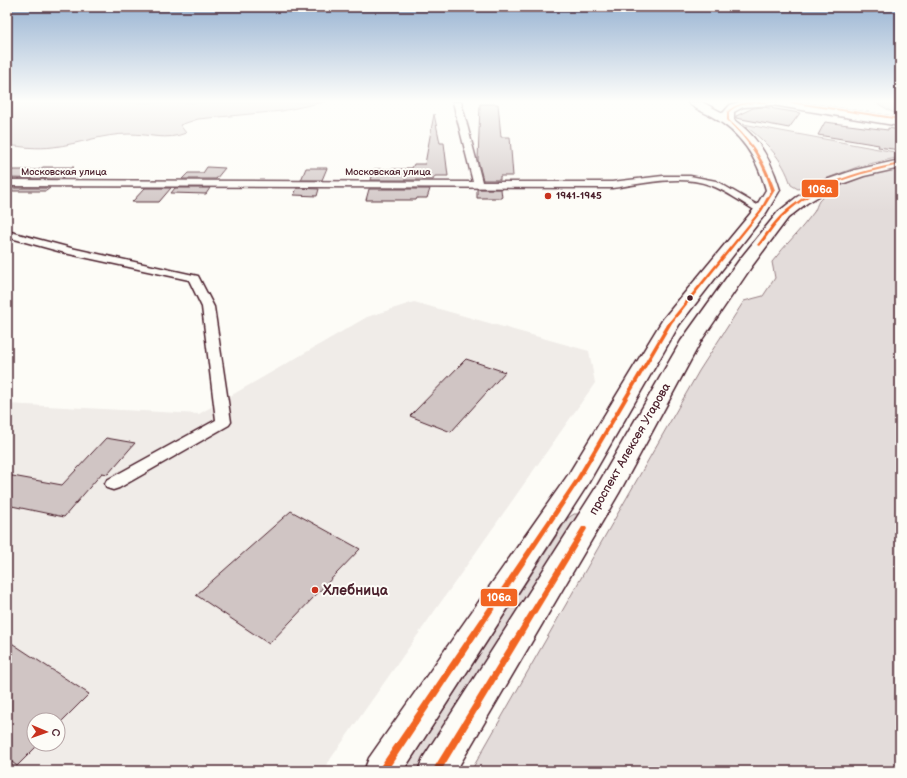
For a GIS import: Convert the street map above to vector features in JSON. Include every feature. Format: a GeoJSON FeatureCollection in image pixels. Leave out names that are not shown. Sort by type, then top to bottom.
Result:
{"type":"FeatureCollection","features":[{"type":"Feature","properties":{"kind":"main road"},"geometry":{"type":"LineString","coordinates":[[748,138],[769,170],[773,190],[772,213]]}},
{"type":"Feature","properties":{"kind":"main road","name":"проспект Алексея Угарова"},"geometry":{"type":"LineString","coordinates":[[382,771],[577,481],[670,323],[772,213],[802,200],[831,183],[860,173],[900,164]]}},
{"type":"Feature","properties":{"kind":"main road","name":"проспект Алексея Угарова"},"geometry":{"type":"LineString","coordinates":[[436,771],[606,493],[691,341],[746,263],[772,213]]}},
{"type":"Feature","properties":{"kind":"main road"},"geometry":{"type":"LineString","coordinates":[[577,481],[606,493]]}},
{"type":"Feature","properties":{"kind":"street"},"geometry":{"type":"LineString","coordinates":[[467,138],[478,184]]}},
{"type":"Feature","properties":{"kind":"street","name":"Московская улица"},"geometry":{"type":"LineString","coordinates":[[7,183],[612,185],[669,179],[696,180],[712,183],[772,213]]}},
{"type":"Feature","properties":{"kind":"street"},"geometry":{"type":"LineString","coordinates":[[7,234],[69,251],[194,278],[208,307],[224,422],[113,484]]}},
{"type":"Feature","properties":{"kind":"shaded area"},"geometry":{"type":"Polygon","coordinates":[[[7,138],[95,138],[63,146],[42,148],[7,145],[7,138]]]}},
{"type":"Feature","properties":{"kind":"shaded area"},"geometry":{"type":"Polygon","coordinates":[[[760,138],[820,138],[900,153],[900,157],[860,166],[798,189],[791,185],[783,166],[760,138]]]}},
{"type":"Feature","properties":{"kind":"shaded area"},"geometry":{"type":"Polygon","coordinates":[[[900,166],[900,771],[471,771],[699,371],[744,301],[763,296],[775,278],[772,262],[809,219],[815,211],[819,201],[835,189],[845,184],[880,171],[900,166]]]}},
{"type":"Feature","properties":{"kind":"shaded area"},"geometry":{"type":"Polygon","coordinates":[[[414,302],[589,351],[595,383],[322,771],[7,771],[7,404],[199,414],[367,317],[414,302]]]}},
{"type":"Feature","properties":{"kind":"shaded area"},"geometry":{"type":"Polygon","coordinates":[[[574,514],[578,514],[577,523],[420,771],[404,771],[568,518],[574,514]]]}},
{"type":"Feature","properties":{"kind":"building"},"geometry":{"type":"Polygon","coordinates":[[[430,138],[439,138],[440,143],[444,143],[448,176],[435,176],[433,180],[371,180],[374,169],[406,169],[412,168],[414,164],[425,164],[430,138]]]}},
{"type":"Feature","properties":{"kind":"building"},"geometry":{"type":"Polygon","coordinates":[[[479,138],[510,138],[513,176],[500,176],[500,180],[483,180],[478,160],[479,138]]]}},
{"type":"Feature","properties":{"kind":"building"},"geometry":{"type":"Polygon","coordinates":[[[838,138],[900,138],[900,150],[878,147],[879,145],[838,138]]]}},
{"type":"Feature","properties":{"kind":"building"},"geometry":{"type":"Polygon","coordinates":[[[43,167],[74,167],[61,179],[7,178],[7,170],[38,170],[43,167]]]}},
{"type":"Feature","properties":{"kind":"building"},"geometry":{"type":"Polygon","coordinates":[[[207,167],[225,168],[216,179],[182,179],[188,173],[203,173],[207,167]]]}},
{"type":"Feature","properties":{"kind":"building"},"geometry":{"type":"Polygon","coordinates":[[[306,168],[327,168],[322,180],[301,180],[306,168]]]}},
{"type":"Feature","properties":{"kind":"building"},"geometry":{"type":"Polygon","coordinates":[[[7,188],[50,188],[46,191],[7,191],[7,188]]]}},
{"type":"Feature","properties":{"kind":"building"},"geometry":{"type":"Polygon","coordinates":[[[145,188],[171,188],[159,202],[132,202],[145,188]]]}},
{"type":"Feature","properties":{"kind":"building"},"geometry":{"type":"Polygon","coordinates":[[[175,188],[210,188],[206,194],[171,193],[175,188]]]}},
{"type":"Feature","properties":{"kind":"building"},"geometry":{"type":"Polygon","coordinates":[[[297,188],[319,189],[317,196],[294,195],[297,188]]]}},
{"type":"Feature","properties":{"kind":"building"},"geometry":{"type":"Polygon","coordinates":[[[369,189],[430,189],[427,198],[417,198],[416,200],[366,200],[369,189]]]}},
{"type":"Feature","properties":{"kind":"building"},"geometry":{"type":"Polygon","coordinates":[[[477,189],[501,189],[502,198],[477,198],[477,189]]]}},
{"type":"Feature","properties":{"kind":"building"},"geometry":{"type":"Polygon","coordinates":[[[466,359],[505,372],[451,432],[410,416],[466,359]]]}},
{"type":"Feature","properties":{"kind":"building"},"geometry":{"type":"Polygon","coordinates":[[[106,438],[135,443],[108,474],[102,473],[64,517],[7,505],[7,475],[62,485],[106,438]]]}},
{"type":"Feature","properties":{"kind":"building"},"geometry":{"type":"Polygon","coordinates":[[[291,511],[360,549],[269,644],[196,595],[291,511]]]}},
{"type":"Feature","properties":{"kind":"building"},"geometry":{"type":"Polygon","coordinates":[[[7,640],[89,694],[66,717],[66,712],[26,712],[26,752],[31,752],[17,766],[7,758],[7,640]]]}},
{"type":"Feature","properties":{"kind":"transit line","name":"106а"},"geometry":{"type":"LineString","coordinates":[[382,771],[577,481],[670,323],[761,210],[773,190],[766,169],[756,151],[746,138]]}},
{"type":"Feature","properties":{"kind":"transit line","name":"106а"},"geometry":{"type":"LineString","coordinates":[[759,245],[782,216],[794,205],[808,196],[837,181],[868,171],[900,164]]}},
{"type":"Feature","properties":{"kind":"transit line","name":"106а"},"geometry":{"type":"LineString","coordinates":[[436,771],[584,529]]}},
{"type":"Feature","properties":{"kind":"place","name":"1941-1945"},"geometry":{"type":"Point","coordinates":[548,196]}},
{"type":"Feature","properties":{"kind":"place","name":"Хлебница"},"geometry":{"type":"Point","coordinates":[315,590]}}]}
